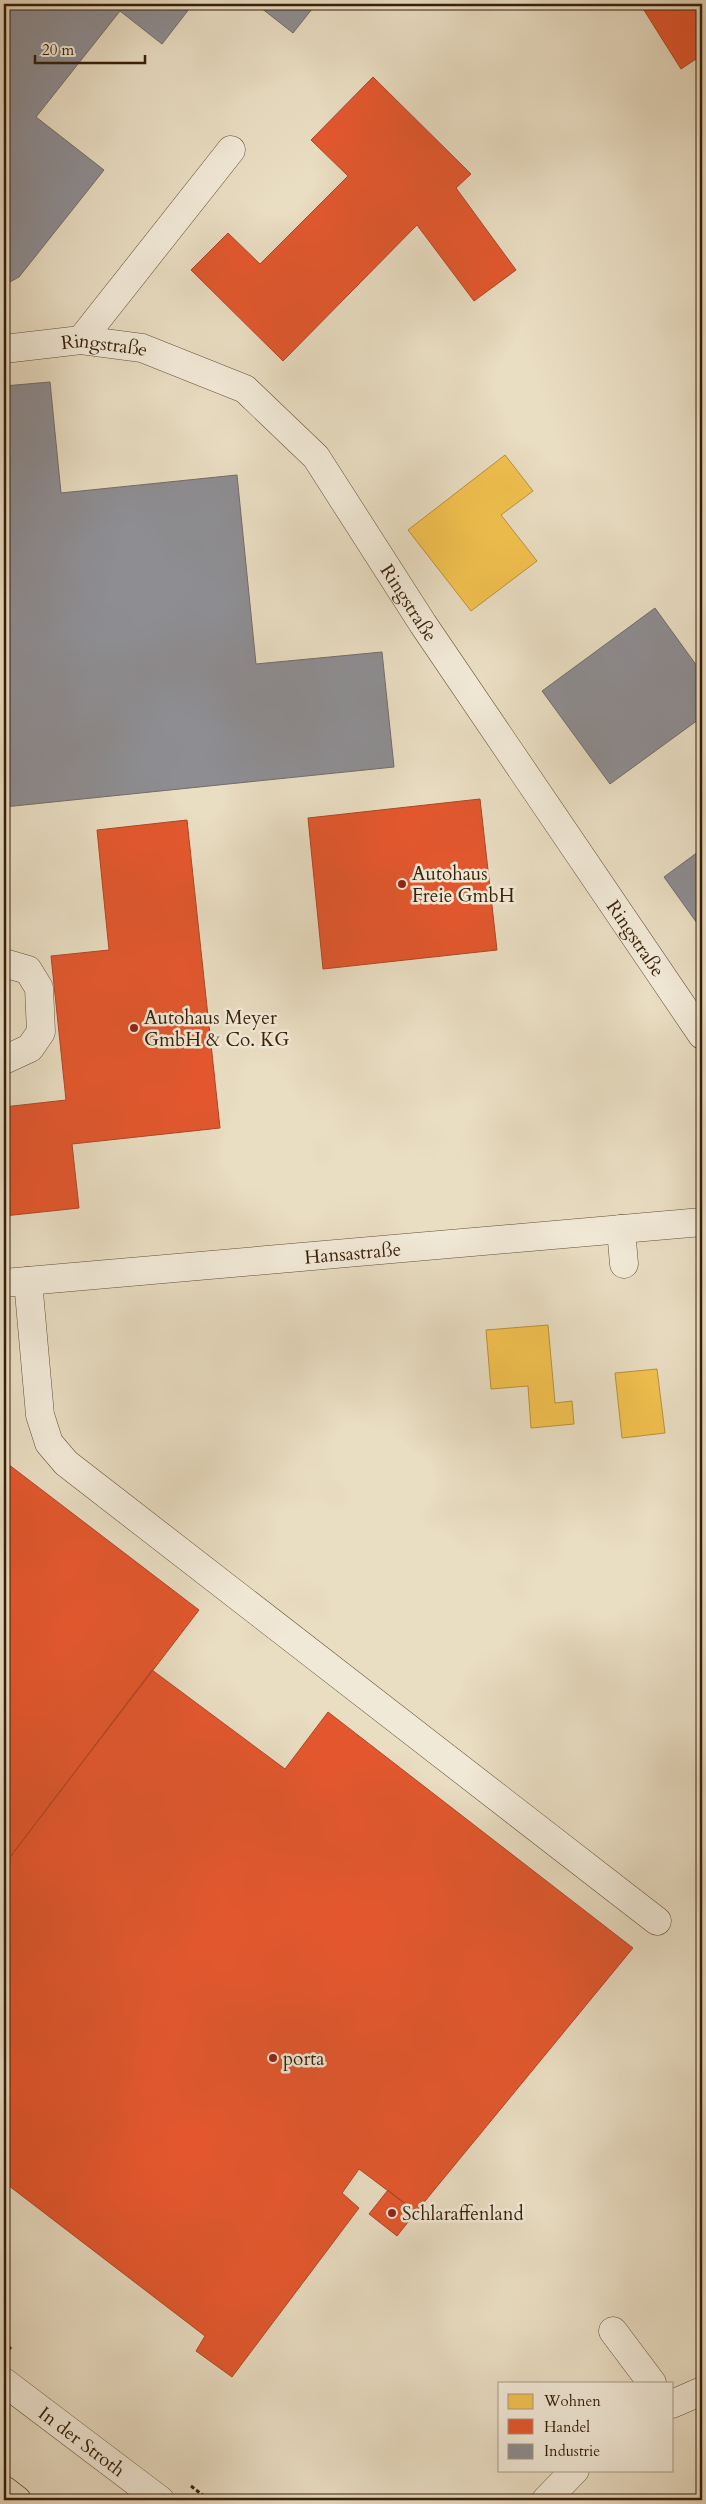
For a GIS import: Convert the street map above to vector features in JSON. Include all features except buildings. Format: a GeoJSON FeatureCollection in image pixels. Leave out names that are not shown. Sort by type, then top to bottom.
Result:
{"type":"FeatureCollection","features":[{"type":"Feature","properties":{"kind":"highway"},"geometry":{"type":"LineString","coordinates":[[4,2490],[17,2500]]}},
{"type":"Feature","properties":{"kind":"street"},"geometry":{"type":"LineString","coordinates":[[81,340],[231,150]]}},
{"type":"Feature","properties":{"kind":"street","name":"Ringstraße"},"geometry":{"type":"LineString","coordinates":[[4,349],[81,340],[142,348],[245,389],[316,457],[423,624],[702,1034]]}},
{"type":"Feature","properties":{"kind":"street"},"geometry":{"type":"LineString","coordinates":[[4,963],[28,970],[39,988],[41,1032],[30,1048],[4,1060]]}},
{"type":"Feature","properties":{"kind":"street","name":"Hansastraße"},"geometry":{"type":"LineString","coordinates":[[16,1282],[702,1222]]}},
{"type":"Feature","properties":{"kind":"street"},"geometry":{"type":"LineString","coordinates":[[621,1229],[624,1264]]}},
{"type":"Feature","properties":{"kind":"street"},"geometry":{"type":"LineString","coordinates":[[16,1282],[40,1415],[49,1443],[66,1463],[657,1921]]}},
{"type":"Feature","properties":{"kind":"street"},"geometry":{"type":"LineString","coordinates":[[613,2331],[651,2382]]}},
{"type":"Feature","properties":{"kind":"street","name":"In der Stroth"},"geometry":{"type":"LineString","coordinates":[[4,2382],[160,2500]]}},
{"type":"Feature","properties":{"kind":"street"},"geometry":{"type":"LineString","coordinates":[[674,2403],[702,2391]]}},
{"type":"Feature","properties":{"kind":"street"},"geometry":{"type":"LineString","coordinates":[[546,2500],[573,2472]]}},
{"type":"Feature","properties":{"kind":"place","name":"Autohaus Freie GmbH"},"geometry":{"type":"Point","coordinates":[402,884]}},
{"type":"Feature","properties":{"kind":"place","name":"Autohaus Meyer GmbH & Co. KG"},"geometry":{"type":"Point","coordinates":[134,1028]}},
{"type":"Feature","properties":{"kind":"place","name":"porta"},"geometry":{"type":"Point","coordinates":[273,2058]}},
{"type":"Feature","properties":{"kind":"place","name":"Schlaraffenland"},"geometry":{"type":"Point","coordinates":[392,2213]}}]}
